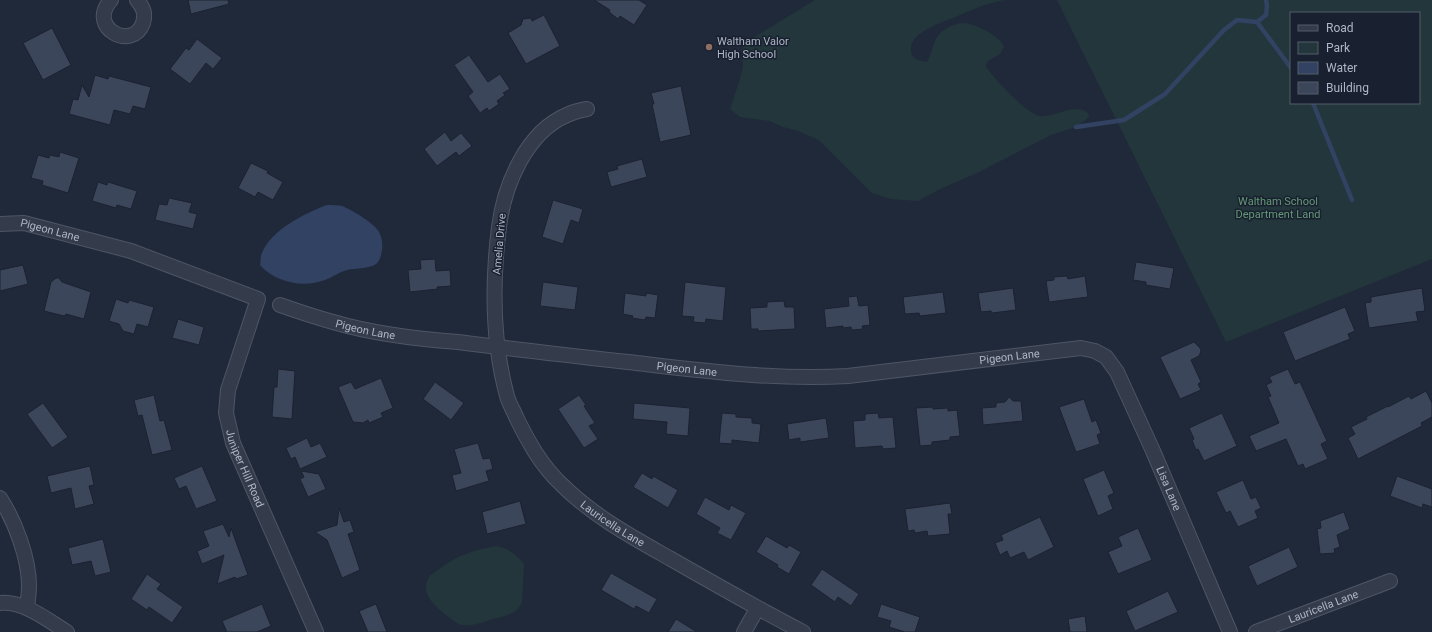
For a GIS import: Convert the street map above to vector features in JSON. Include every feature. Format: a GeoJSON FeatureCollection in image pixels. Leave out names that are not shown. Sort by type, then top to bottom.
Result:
{"type":"FeatureCollection","features":[{"type":"Feature","properties":{"kind":"street"},"geometry":{"type":"LineString","coordinates":[[111,0],[106,5],[104,22],[112,32],[123,36],[133,34],[142,26],[144,12],[142,5],[137,0]]}},
{"type":"Feature","properties":{"kind":"street","name":"Amelia Drive"},"geometry":{"type":"LineString","coordinates":[[497,347],[495,297],[496,249],[500,214],[509,184],[518,164],[532,142],[548,127],[566,115],[587,108]]}},
{"type":"Feature","properties":{"kind":"street","name":"Pigeon Lane"},"geometry":{"type":"LineString","coordinates":[[0,224],[24,223],[131,251],[258,299]]}},
{"type":"Feature","properties":{"kind":"street","name":"Juniper Hill Road"},"geometry":{"type":"LineString","coordinates":[[258,299],[228,390],[226,412],[233,443],[316,632]]}},
{"type":"Feature","properties":{"kind":"street","name":"Pigeon Lane"},"geometry":{"type":"LineString","coordinates":[[280,305],[333,322],[379,333],[417,339],[702,371],[817,378],[848,376],[1081,348],[1097,352]]}},
{"type":"Feature","properties":{"kind":"street","name":"Lauricella Lane"},"geometry":{"type":"LineString","coordinates":[[497,347],[507,398],[536,455],[560,484],[587,507],[615,527],[757,609],[803,632]]}},
{"type":"Feature","properties":{"kind":"street","name":"Lisa Lane"},"geometry":{"type":"LineString","coordinates":[[1097,352],[1106,357],[1117,372],[1153,451],[1230,632]]}},
{"type":"Feature","properties":{"kind":"street"},"geometry":{"type":"LineString","coordinates":[[0,498],[6,508],[21,544],[27,566],[29,586],[27,608]]}},
{"type":"Feature","properties":{"kind":"street","name":"Lauricella Lane"},"geometry":{"type":"LineString","coordinates":[[1256,632],[1390,581]]}},
{"type":"Feature","properties":{"kind":"street"},"geometry":{"type":"LineString","coordinates":[[0,603],[27,608],[67,632]]}},
{"type":"Feature","properties":{"kind":"street"},"geometry":{"type":"LineString","coordinates":[[744,632],[757,609]]}},
{"type":"Feature","properties":{"kind":"green space"},"geometry":{"type":"Polygon","coordinates":[[[815,0],[1005,0],[980,7],[942,22],[920,33],[912,44],[911,54],[914,58],[927,62],[934,43],[941,32],[958,23],[969,24],[987,31],[1002,43],[1004,47],[1000,54],[988,61],[986,66],[1019,103],[1034,114],[1040,116],[1052,115],[1077,109],[1088,113],[1089,117],[1076,127],[1051,135],[918,201],[891,199],[872,193],[819,140],[770,121],[740,117],[730,109],[743,67],[742,49],[750,40],[815,0]]]}},
{"type":"Feature","properties":{"kind":"green space","name":"Waltham School Department Land"},"geometry":{"type":"Polygon","coordinates":[[[1057,0],[1432,0],[1432,259],[1226,342],[1057,0]]]}},
{"type":"Feature","properties":{"kind":"green space"},"geometry":{"type":"Polygon","coordinates":[[[497,546],[512,552],[524,564],[522,602],[515,612],[508,615],[475,624],[461,625],[433,603],[427,594],[426,583],[432,574],[459,557],[473,551],[497,546]]]}},
{"type":"Feature","properties":{"kind":"water"},"geometry":{"type":"Polygon","coordinates":[[[327,205],[346,208],[362,217],[376,228],[382,239],[382,247],[380,259],[376,264],[368,267],[347,270],[325,280],[308,284],[299,284],[282,280],[274,276],[260,265],[261,254],[273,237],[290,223],[327,205]]]}},
{"type":"Feature","properties":{"kind":"building"},"geometry":{"type":"Polygon","coordinates":[[[188,0],[228,0],[229,4],[191,14],[188,0]]]}},
{"type":"Feature","properties":{"kind":"building"},"geometry":{"type":"Polygon","coordinates":[[[594,0],[639,0],[647,5],[634,25],[620,16],[618,19],[609,12],[610,10],[594,0]]]}},
{"type":"Feature","properties":{"kind":"building"},"geometry":{"type":"Polygon","coordinates":[[[544,15],[560,46],[526,64],[508,33],[521,25],[523,19],[531,18],[532,21],[544,15]]]}},
{"type":"Feature","properties":{"kind":"building"},"geometry":{"type":"Polygon","coordinates":[[[52,28],[71,65],[43,80],[23,43],[52,28]]]}},
{"type":"Feature","properties":{"kind":"building"},"geometry":{"type":"Polygon","coordinates":[[[197,39],[222,58],[213,69],[206,63],[190,84],[170,69],[186,48],[189,50],[197,39]]]}},
{"type":"Feature","properties":{"kind":"building"},"geometry":{"type":"Polygon","coordinates":[[[469,55],[488,82],[500,74],[510,89],[503,93],[505,95],[497,101],[499,104],[489,111],[487,108],[480,113],[468,96],[473,92],[454,65],[469,55]]]}},
{"type":"Feature","properties":{"kind":"building"},"geometry":{"type":"Polygon","coordinates":[[[95,75],[108,79],[109,76],[151,87],[145,109],[133,106],[130,114],[114,110],[110,125],[69,114],[73,99],[78,100],[82,85],[89,97],[95,75]]]}},
{"type":"Feature","properties":{"kind":"building"},"geometry":{"type":"Polygon","coordinates":[[[681,86],[691,135],[660,142],[651,93],[681,86]]]}},
{"type":"Feature","properties":{"kind":"building"},"geometry":{"type":"Polygon","coordinates":[[[445,132],[451,141],[461,133],[472,146],[459,156],[456,152],[437,166],[424,149],[445,132]]]}},
{"type":"Feature","properties":{"kind":"building"},"geometry":{"type":"Polygon","coordinates":[[[60,152],[79,158],[68,193],[42,185],[43,181],[31,178],[38,155],[49,158],[50,155],[59,157],[60,152]]]}},
{"type":"Feature","properties":{"kind":"building"},"geometry":{"type":"Polygon","coordinates":[[[642,159],[647,177],[611,187],[607,172],[618,169],[617,166],[642,159]]]}},
{"type":"Feature","properties":{"kind":"building"},"geometry":{"type":"Polygon","coordinates":[[[251,163],[268,171],[267,173],[283,182],[273,200],[258,192],[255,197],[238,188],[251,163]]]}},
{"type":"Feature","properties":{"kind":"building"},"geometry":{"type":"Polygon","coordinates":[[[98,182],[107,185],[108,182],[137,191],[131,209],[117,205],[116,208],[92,201],[98,182]]]}},
{"type":"Feature","properties":{"kind":"building"},"geometry":{"type":"Polygon","coordinates":[[[169,198],[192,203],[189,212],[197,214],[193,229],[155,220],[159,204],[167,205],[169,198]]]}},
{"type":"Feature","properties":{"kind":"building"},"geometry":{"type":"Polygon","coordinates":[[[553,200],[583,209],[579,223],[571,220],[563,244],[542,237],[553,200]]]}},
{"type":"Feature","properties":{"kind":"building"},"geometry":{"type":"Polygon","coordinates":[[[435,259],[436,271],[450,270],[451,286],[410,292],[408,270],[421,269],[420,260],[435,259]]]}},
{"type":"Feature","properties":{"kind":"building"},"geometry":{"type":"Polygon","coordinates":[[[1136,262],[1174,268],[1170,289],[1146,285],[1146,282],[1133,280],[1136,262]]]}},
{"type":"Feature","properties":{"kind":"building"},"geometry":{"type":"Polygon","coordinates":[[[23,265],[28,284],[0,291],[0,270],[23,265]]]}},
{"type":"Feature","properties":{"kind":"building"},"geometry":{"type":"Polygon","coordinates":[[[1067,276],[1068,279],[1085,276],[1088,297],[1049,302],[1046,281],[1054,280],[1054,277],[1067,276]]]}},
{"type":"Feature","properties":{"kind":"building"},"geometry":{"type":"Polygon","coordinates":[[[56,278],[59,278],[62,282],[91,292],[84,319],[66,314],[64,316],[44,311],[51,282],[56,278]]]}},
{"type":"Feature","properties":{"kind":"building"},"geometry":{"type":"Polygon","coordinates":[[[543,282],[578,287],[575,310],[540,306],[543,282]]]}},
{"type":"Feature","properties":{"kind":"building"},"geometry":{"type":"Polygon","coordinates":[[[685,282],[726,287],[723,321],[706,319],[705,323],[693,322],[694,317],[682,316],[685,282]]]}},
{"type":"Feature","properties":{"kind":"building"},"geometry":{"type":"Polygon","coordinates":[[[1013,288],[1016,310],[992,313],[991,311],[981,312],[978,293],[1013,288]]]}},
{"type":"Feature","properties":{"kind":"building"},"geometry":{"type":"Polygon","coordinates":[[[1422,288],[1425,311],[1416,312],[1418,321],[1369,328],[1365,303],[1371,302],[1371,297],[1422,288]]]}},
{"type":"Feature","properties":{"kind":"building"},"geometry":{"type":"Polygon","coordinates":[[[943,292],[946,313],[920,316],[919,313],[905,314],[903,297],[943,292]]]}},
{"type":"Feature","properties":{"kind":"building"},"geometry":{"type":"Polygon","coordinates":[[[625,293],[646,296],[646,293],[658,295],[655,318],[646,317],[645,320],[632,318],[633,316],[623,314],[625,293]]]}},
{"type":"Feature","properties":{"kind":"building"},"geometry":{"type":"Polygon","coordinates":[[[857,296],[859,306],[868,305],[870,325],[862,326],[863,329],[852,330],[851,327],[843,328],[843,326],[826,328],[824,309],[849,306],[848,297],[857,296]]]}},
{"type":"Feature","properties":{"kind":"building"},"geometry":{"type":"Polygon","coordinates":[[[116,299],[128,303],[129,300],[154,307],[148,327],[137,324],[134,334],[123,331],[119,324],[109,321],[116,299]]]}},
{"type":"Feature","properties":{"kind":"building"},"geometry":{"type":"Polygon","coordinates":[[[784,301],[785,307],[794,307],[795,329],[758,331],[758,329],[751,329],[750,308],[767,307],[767,302],[784,301]]]}},
{"type":"Feature","properties":{"kind":"building"},"geometry":{"type":"Polygon","coordinates":[[[1345,307],[1355,331],[1348,334],[1350,339],[1295,361],[1283,332],[1345,307]]]}},
{"type":"Feature","properties":{"kind":"building"},"geometry":{"type":"Polygon","coordinates":[[[178,319],[204,327],[199,345],[172,338],[178,319]]]}},
{"type":"Feature","properties":{"kind":"building"},"geometry":{"type":"Polygon","coordinates":[[[1194,342],[1201,351],[1199,356],[1191,360],[1201,382],[1198,384],[1201,390],[1180,399],[1160,357],[1194,342]]]}},
{"type":"Feature","properties":{"kind":"building"},"geometry":{"type":"Polygon","coordinates":[[[278,369],[295,371],[292,419],[272,417],[274,387],[277,387],[278,369]]]}},
{"type":"Feature","properties":{"kind":"building"},"geometry":{"type":"Polygon","coordinates":[[[1288,369],[1295,384],[1300,382],[1327,441],[1321,444],[1328,459],[1305,469],[1303,464],[1298,466],[1286,439],[1256,451],[1249,436],[1279,423],[1268,397],[1271,396],[1266,385],[1272,382],[1269,377],[1288,369]]]}},
{"type":"Feature","properties":{"kind":"building"},"geometry":{"type":"Polygon","coordinates":[[[381,378],[393,408],[381,413],[383,417],[369,423],[368,420],[363,423],[353,422],[338,387],[351,382],[355,389],[381,378]]]}},
{"type":"Feature","properties":{"kind":"building"},"geometry":{"type":"Polygon","coordinates":[[[435,382],[464,403],[451,420],[423,399],[435,382]]]}},
{"type":"Feature","properties":{"kind":"building"},"geometry":{"type":"Polygon","coordinates":[[[1426,391],[1432,403],[1432,417],[1421,423],[1422,426],[1358,459],[1348,438],[1355,434],[1351,427],[1367,419],[1366,417],[1388,406],[1409,396],[1411,399],[1426,391]]]}},
{"type":"Feature","properties":{"kind":"building"},"geometry":{"type":"Polygon","coordinates":[[[154,395],[160,421],[164,420],[172,450],[152,455],[142,415],[138,416],[134,400],[154,395]]]}},
{"type":"Feature","properties":{"kind":"building"},"geometry":{"type":"Polygon","coordinates":[[[579,395],[595,423],[589,426],[598,439],[584,448],[558,409],[579,395]]]}},
{"type":"Feature","properties":{"kind":"building"},"geometry":{"type":"Polygon","coordinates":[[[1009,397],[1013,401],[1021,401],[1023,421],[983,425],[982,408],[996,407],[996,403],[1005,402],[1009,397]]]}},
{"type":"Feature","properties":{"kind":"building"},"geometry":{"type":"Polygon","coordinates":[[[1084,399],[1092,422],[1096,420],[1101,433],[1097,435],[1100,444],[1076,452],[1059,407],[1084,399]]]}},
{"type":"Feature","properties":{"kind":"building"},"geometry":{"type":"Polygon","coordinates":[[[43,403],[68,437],[52,448],[27,414],[43,403]]]}},
{"type":"Feature","properties":{"kind":"building"},"geometry":{"type":"Polygon","coordinates":[[[634,403],[690,408],[688,436],[666,434],[667,422],[633,419],[634,403]]]}},
{"type":"Feature","properties":{"kind":"building"},"geometry":{"type":"Polygon","coordinates":[[[933,407],[933,409],[948,408],[948,411],[957,410],[960,436],[950,437],[950,440],[932,442],[932,445],[920,446],[916,408],[933,407]]]}},
{"type":"Feature","properties":{"kind":"building"},"geometry":{"type":"Polygon","coordinates":[[[722,413],[736,414],[736,417],[752,418],[752,423],[761,424],[759,443],[732,440],[732,444],[719,443],[722,413]]]}},
{"type":"Feature","properties":{"kind":"building"},"geometry":{"type":"Polygon","coordinates":[[[878,413],[879,418],[893,417],[896,448],[883,449],[882,446],[855,448],[853,421],[865,420],[865,414],[878,413]]]}},
{"type":"Feature","properties":{"kind":"building"},"geometry":{"type":"Polygon","coordinates":[[[1222,413],[1237,446],[1204,461],[1198,449],[1196,450],[1192,440],[1194,439],[1189,428],[1222,413]]]}},
{"type":"Feature","properties":{"kind":"building"},"geometry":{"type":"Polygon","coordinates":[[[826,418],[829,438],[800,442],[800,438],[789,440],[787,424],[826,418]]]}},
{"type":"Feature","properties":{"kind":"building"},"geometry":{"type":"Polygon","coordinates":[[[307,438],[311,447],[320,443],[327,457],[300,469],[295,457],[291,459],[286,448],[307,438]]]}},
{"type":"Feature","properties":{"kind":"building"},"geometry":{"type":"Polygon","coordinates":[[[478,443],[483,459],[490,458],[493,469],[486,471],[489,481],[456,491],[452,475],[461,473],[454,449],[478,443]]]}},
{"type":"Feature","properties":{"kind":"building"},"geometry":{"type":"Polygon","coordinates":[[[90,466],[94,485],[89,486],[94,504],[75,509],[71,488],[51,493],[47,476],[90,466]]]}},
{"type":"Feature","properties":{"kind":"building"},"geometry":{"type":"Polygon","coordinates":[[[202,466],[217,501],[196,509],[186,486],[179,489],[174,478],[202,466]]]}},
{"type":"Feature","properties":{"kind":"building"},"geometry":{"type":"Polygon","coordinates":[[[1104,470],[1114,493],[1108,496],[1113,509],[1098,516],[1083,479],[1104,470]]]}},
{"type":"Feature","properties":{"kind":"building"},"geometry":{"type":"Polygon","coordinates":[[[301,471],[319,474],[326,489],[308,497],[300,479],[304,477],[301,471]]]}},
{"type":"Feature","properties":{"kind":"building"},"geometry":{"type":"Polygon","coordinates":[[[642,473],[652,479],[653,476],[678,490],[668,508],[633,487],[642,473]]]}},
{"type":"Feature","properties":{"kind":"building"},"geometry":{"type":"Polygon","coordinates":[[[1397,476],[1432,489],[1432,507],[1423,504],[1422,508],[1390,496],[1397,476]]]}},
{"type":"Feature","properties":{"kind":"building"},"geometry":{"type":"Polygon","coordinates":[[[1243,480],[1251,499],[1256,497],[1261,508],[1255,511],[1258,518],[1238,527],[1230,511],[1226,513],[1216,492],[1243,480]]]}},
{"type":"Feature","properties":{"kind":"building"},"geometry":{"type":"Polygon","coordinates":[[[705,497],[729,510],[731,505],[746,513],[731,540],[717,533],[720,528],[696,514],[705,497]]]}},
{"type":"Feature","properties":{"kind":"building"},"geometry":{"type":"Polygon","coordinates":[[[520,501],[526,524],[487,534],[482,512],[520,501]]]}},
{"type":"Feature","properties":{"kind":"building"},"geometry":{"type":"Polygon","coordinates":[[[950,503],[952,514],[948,514],[950,534],[928,536],[927,531],[915,533],[914,530],[908,531],[905,509],[950,503]]]}},
{"type":"Feature","properties":{"kind":"building"},"geometry":{"type":"Polygon","coordinates":[[[339,508],[344,522],[350,520],[354,532],[348,534],[360,570],[342,578],[327,540],[315,532],[337,525],[339,508]]]}},
{"type":"Feature","properties":{"kind":"building"},"geometry":{"type":"Polygon","coordinates":[[[1344,512],[1350,529],[1337,535],[1340,547],[1334,549],[1335,553],[1320,554],[1317,529],[1321,528],[1320,521],[1344,512]]]}},
{"type":"Feature","properties":{"kind":"building"},"geometry":{"type":"Polygon","coordinates":[[[1040,517],[1054,547],[1028,560],[1024,552],[1010,558],[1007,551],[1000,555],[995,543],[1003,540],[1001,535],[1040,517]]]}},
{"type":"Feature","properties":{"kind":"building"},"geometry":{"type":"Polygon","coordinates":[[[223,524],[229,537],[231,528],[248,575],[236,579],[235,577],[217,584],[224,555],[202,564],[197,551],[209,546],[203,531],[223,524]]]}},
{"type":"Feature","properties":{"kind":"building"},"geometry":{"type":"Polygon","coordinates":[[[1138,528],[1152,560],[1118,574],[1108,552],[1122,546],[1118,537],[1138,528]]]}},
{"type":"Feature","properties":{"kind":"building"},"geometry":{"type":"Polygon","coordinates":[[[766,536],[787,548],[789,545],[801,552],[789,574],[777,567],[778,565],[756,552],[766,536]]]}},
{"type":"Feature","properties":{"kind":"building"},"geometry":{"type":"Polygon","coordinates":[[[103,539],[111,572],[95,576],[91,561],[72,565],[68,548],[103,539]]]}},
{"type":"Feature","properties":{"kind":"building"},"geometry":{"type":"Polygon","coordinates":[[[1289,547],[1298,567],[1257,586],[1248,566],[1289,547]]]}},
{"type":"Feature","properties":{"kind":"building"},"geometry":{"type":"Polygon","coordinates":[[[822,569],[859,594],[851,606],[838,597],[835,602],[811,585],[822,569]]]}},
{"type":"Feature","properties":{"kind":"building"},"geometry":{"type":"Polygon","coordinates":[[[611,573],[657,599],[649,613],[636,606],[634,609],[601,590],[611,573]]]}},
{"type":"Feature","properties":{"kind":"building"},"geometry":{"type":"Polygon","coordinates":[[[147,574],[161,584],[157,589],[183,607],[172,623],[149,607],[147,610],[131,599],[147,574]]]}},
{"type":"Feature","properties":{"kind":"building"},"geometry":{"type":"Polygon","coordinates":[[[1168,591],[1178,612],[1135,631],[1126,611],[1168,591]]]}},
{"type":"Feature","properties":{"kind":"building"},"geometry":{"type":"Polygon","coordinates":[[[262,604],[271,626],[257,632],[227,632],[222,621],[262,604]]]}},
{"type":"Feature","properties":{"kind":"building"},"geometry":{"type":"Polygon","coordinates":[[[376,604],[387,632],[368,632],[359,611],[376,604]]]}},
{"type":"Feature","properties":{"kind":"building"},"geometry":{"type":"Polygon","coordinates":[[[881,604],[920,617],[915,632],[905,632],[889,627],[891,621],[877,617],[881,604]]]}},
{"type":"Feature","properties":{"kind":"building"},"geometry":{"type":"Polygon","coordinates":[[[1085,616],[1087,632],[1070,632],[1068,619],[1085,616]]]}},
{"type":"Feature","properties":{"kind":"building"},"geometry":{"type":"Polygon","coordinates":[[[676,619],[697,632],[668,632],[676,619]]]}},
{"type":"Feature","properties":{"kind":"waterway"},"geometry":{"type":"LineString","coordinates":[[1076,127],[1124,120],[1165,94],[1224,30],[1237,20],[1257,22],[1266,15],[1266,0]]}},
{"type":"Feature","properties":{"kind":"waterway"},"geometry":{"type":"LineString","coordinates":[[1257,22],[1290,67]]}},
{"type":"Feature","properties":{"kind":"waterway"},"geometry":{"type":"LineString","coordinates":[[1313,104],[1352,200]]}},
{"type":"Feature","properties":{"kind":"place","name":"Waltham Valor High School"},"geometry":{"type":"Point","coordinates":[709,47]}}]}
